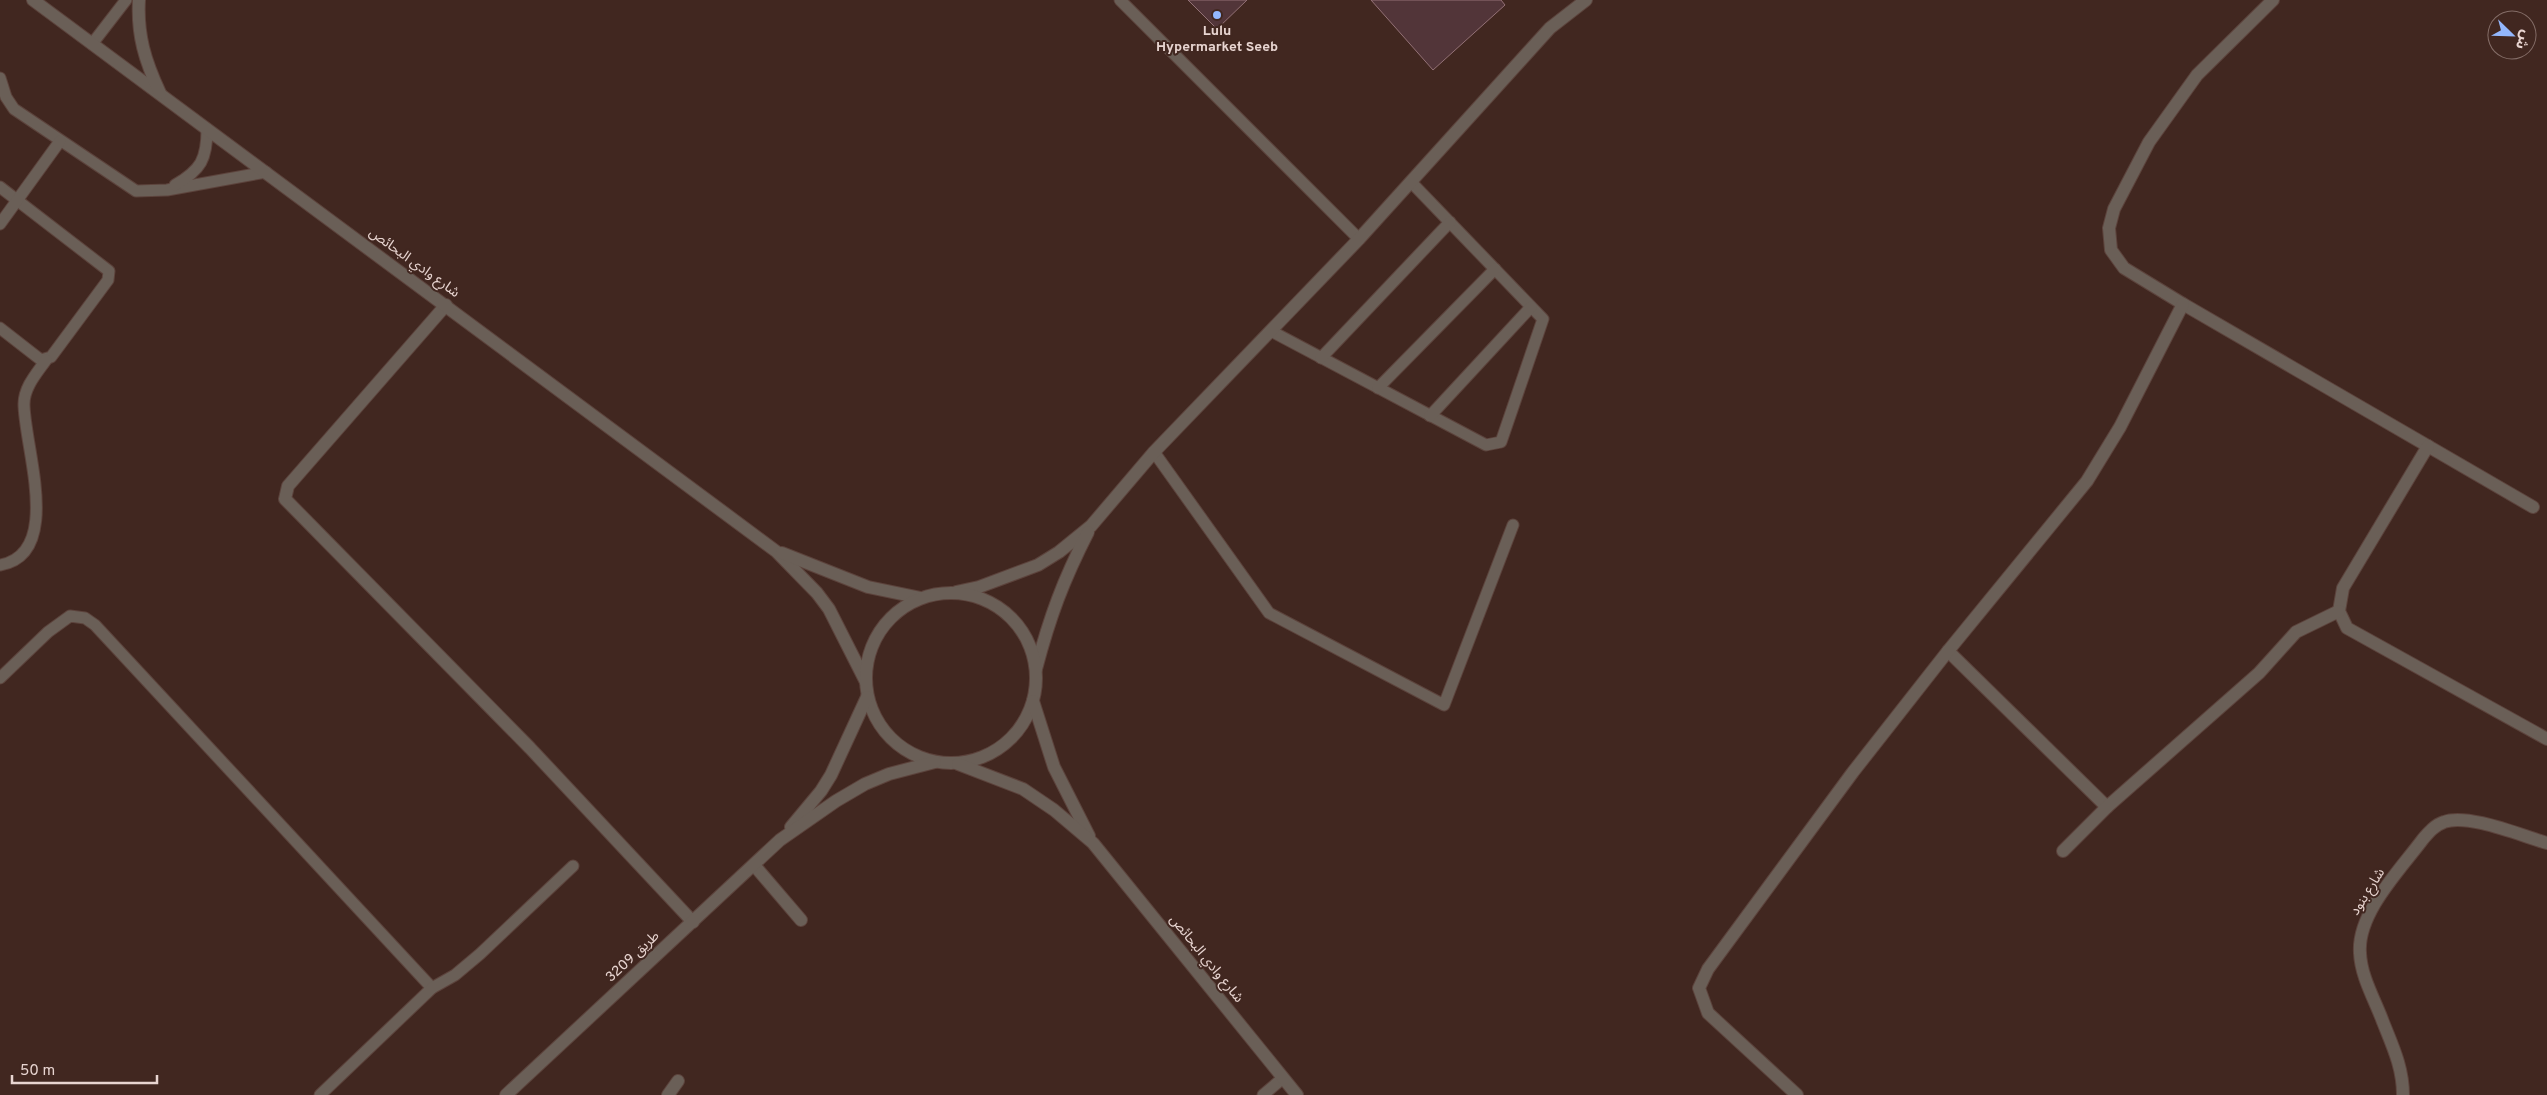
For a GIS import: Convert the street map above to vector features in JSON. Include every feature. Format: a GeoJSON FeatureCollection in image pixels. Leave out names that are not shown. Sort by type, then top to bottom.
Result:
{"type":"FeatureCollection","features":[{"type":"Feature","properties":{"kind":"street","name":"شارع وادي البحائص"},"geometry":{"type":"LineString","coordinates":[[32,0],[777,552]]}},
{"type":"Feature","properties":{"kind":"street"},"geometry":{"type":"LineString","coordinates":[[139,0],[137,26],[149,68],[161,95]]}},
{"type":"Feature","properties":{"kind":"street"},"geometry":{"type":"LineString","coordinates":[[777,552],[868,587],[921,598],[979,587],[1038,565],[1059,552],[1091,526],[1154,452],[1359,239],[1550,28],[1586,0]]}},
{"type":"Feature","properties":{"kind":"street"},"geometry":{"type":"LineString","coordinates":[[2273,0],[2198,75],[2149,142],[2111,219],[2108,228],[2111,250],[2124,268],[2183,304],[2533,507]]}},
{"type":"Feature","properties":{"kind":"street"},"geometry":{"type":"LineString","coordinates":[[1797,1095],[1708,1013],[1699,988],[1714,961],[1853,772],[1948,651],[2087,481],[2120,427],[2183,304]]}},
{"type":"Feature","properties":{"kind":"street"},"geometry":{"type":"LineString","coordinates":[[446,305],[288,486],[285,499],[530,748],[693,922]]}},
{"type":"Feature","properties":{"kind":"street"},"geometry":{"type":"LineString","coordinates":[[2428,446],[2343,588],[2339,611],[2347,628],[2547,739]]}},
{"type":"Feature","properties":{"kind":"street"},"geometry":{"type":"LineString","coordinates":[[956,764],[977,760],[1002,746],[1012,737],[1025,720],[1033,701],[1036,669],[1054,603],[1065,576],[1091,526]]}},
{"type":"Feature","properties":{"kind":"street"},"geometry":{"type":"LineString","coordinates":[[777,552],[817,593],[829,609],[866,682]]}},
{"type":"Feature","properties":{"kind":"street"},"geometry":{"type":"LineString","coordinates":[[956,592],[976,596],[994,604],[1010,616],[1023,631],[1032,649],[1036,669]]}},
{"type":"Feature","properties":{"kind":"street"},"geometry":{"type":"LineString","coordinates":[[921,598],[891,618],[880,631],[867,664],[866,682],[873,713],[892,740],[904,750],[935,762],[956,764],[1023,789],[1054,810],[1093,843]]}},
{"type":"Feature","properties":{"kind":"street"},"geometry":{"type":"LineString","coordinates":[[2064,851],[2107,807],[2259,673],[2296,632],[2339,611]]}},
{"type":"Feature","properties":{"kind":"street"},"geometry":{"type":"LineString","coordinates":[[1948,651],[2107,807]]}},
{"type":"Feature","properties":{"kind":"street"},"geometry":{"type":"LineString","coordinates":[[780,840],[820,791],[831,774],[868,697]]}},
{"type":"Feature","properties":{"kind":"street"},"geometry":{"type":"LineString","coordinates":[[1033,701],[1054,767],[1093,843]]}},
{"type":"Feature","properties":{"kind":"street"},"geometry":{"type":"LineString","coordinates":[[780,840],[836,801],[865,784],[890,774],[935,762]]}},
{"type":"Feature","properties":{"kind":"street","name":"شارع بنود"},"geometry":{"type":"LineString","coordinates":[[2403,1095],[2403,1075],[2397,1056],[2363,971],[2360,953],[2361,935],[2366,918],[2423,838],[2432,828],[2444,822],[2458,819],[2472,821],[2547,844]]}},
{"type":"Feature","properties":{"kind":"street","name":"طريق 3209"},"geometry":{"type":"LineString","coordinates":[[506,1095],[780,840]]}},
{"type":"Feature","properties":{"kind":"street","name":"شارع وادي البحائص"},"geometry":{"type":"LineString","coordinates":[[1093,843],[1297,1095]]}},
{"type":"Feature","properties":{"kind":"street"},"geometry":{"type":"LineString","coordinates":[[754,865],[800,920]]}},
{"type":"Feature","properties":{"kind":"street"},"geometry":{"type":"LineString","coordinates":[[668,1095],[678,1082]]}},
{"type":"Feature","properties":{"kind":"lane"},"geometry":{"type":"LineString","coordinates":[[92,44],[126,0]]}},
{"type":"Feature","properties":{"kind":"lane"},"geometry":{"type":"LineString","coordinates":[[1120,0],[1359,239]]}},
{"type":"Feature","properties":{"kind":"lane"},"geometry":{"type":"LineString","coordinates":[[0,78],[6,97],[14,109],[136,191],[167,190],[266,172]]}},
{"type":"Feature","properties":{"kind":"lane"},"geometry":{"type":"LineString","coordinates":[[167,190],[188,178],[203,162],[207,147],[207,129]]}},
{"type":"Feature","properties":{"kind":"lane"},"geometry":{"type":"LineString","coordinates":[[0,224],[60,141]]}},
{"type":"Feature","properties":{"kind":"lane"},"geometry":{"type":"LineString","coordinates":[[1271,331],[1486,445],[1501,442],[1543,319],[1411,182]]}},
{"type":"Feature","properties":{"kind":"lane"},"geometry":{"type":"LineString","coordinates":[[0,187],[109,271],[108,280],[51,357],[46,360],[25,393],[24,404],[37,522],[23,553],[9,563],[0,565]]}},
{"type":"Feature","properties":{"kind":"lane"},"geometry":{"type":"LineString","coordinates":[[1321,358],[1450,222]]}},
{"type":"Feature","properties":{"kind":"lane"},"geometry":{"type":"LineString","coordinates":[[1378,388],[1495,269]]}},
{"type":"Feature","properties":{"kind":"lane"},"geometry":{"type":"LineString","coordinates":[[1430,416],[1531,307]]}},
{"type":"Feature","properties":{"kind":"lane"},"geometry":{"type":"LineString","coordinates":[[0,328],[41,360],[46,360]]}},
{"type":"Feature","properties":{"kind":"lane"},"geometry":{"type":"LineString","coordinates":[[1154,452],[1270,613],[1444,705],[1513,525]]}},
{"type":"Feature","properties":{"kind":"lane"},"geometry":{"type":"LineString","coordinates":[[0,678],[48,632],[70,616],[85,618],[432,988]]}},
{"type":"Feature","properties":{"kind":"lane"},"geometry":{"type":"LineString","coordinates":[[320,1095],[432,988],[455,974],[480,954],[573,866]]}},
{"type":"Feature","properties":{"kind":"lane"},"geometry":{"type":"LineString","coordinates":[[1263,1095],[1283,1078]]}},
{"type":"Feature","properties":{"kind":"building","name":"Lulu Hypermarket Seeb"},"geometry":{"type":"Polygon","coordinates":[[[1188,0],[1247,0],[1217,29],[1188,0]]]}},
{"type":"Feature","properties":{"kind":"building"},"geometry":{"type":"Polygon","coordinates":[[[1371,0],[1501,0],[1505,5],[1433,70],[1371,0]]]}},
{"type":"Feature","properties":{"kind":"place","name":"Lulu Hypermarket Seeb"},"geometry":{"type":"Point","coordinates":[1217,15]}}]}
